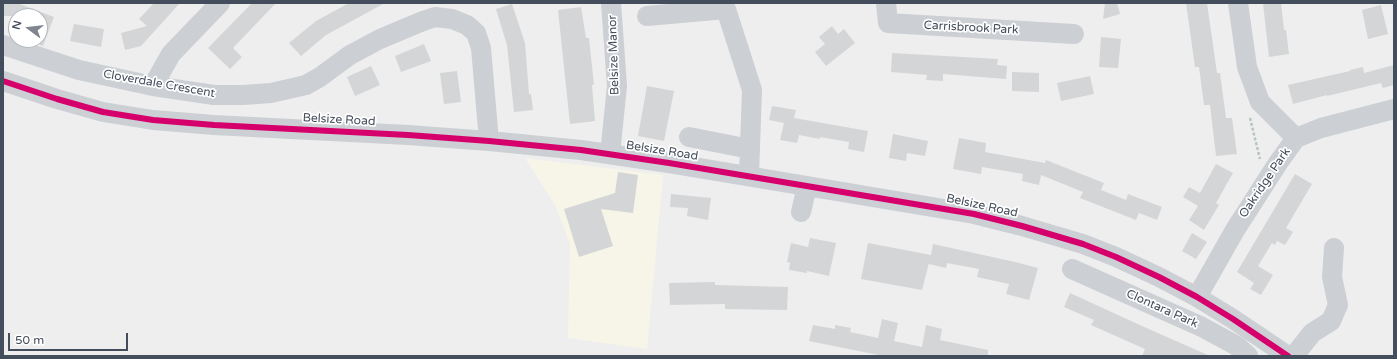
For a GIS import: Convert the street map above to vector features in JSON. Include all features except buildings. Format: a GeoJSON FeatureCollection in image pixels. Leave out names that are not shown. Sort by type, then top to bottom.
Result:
{"type":"FeatureCollection","features":[{"type":"Feature","properties":{"kind":"street"},"geometry":{"type":"LineString","coordinates":[[153,86],[171,54],[220,3]]}},
{"type":"Feature","properties":{"kind":"street","name":"Belsize Manor"},"geometry":{"type":"LineString","coordinates":[[610,154],[617,86],[611,3]]}},
{"type":"Feature","properties":{"kind":"street","name":"Carrisbrook Park"},"geometry":{"type":"LineString","coordinates":[[886,3],[888,24],[1074,34]]}},
{"type":"Feature","properties":{"kind":"street"},"geometry":{"type":"LineString","coordinates":[[1238,3],[1247,67],[1260,102],[1296,138]]}},
{"type":"Feature","properties":{"kind":"street"},"geometry":{"type":"LineString","coordinates":[[647,16],[726,9],[752,90],[749,176]]}},
{"type":"Feature","properties":{"kind":"street","name":"Cloverdale Crescent"},"geometry":{"type":"LineString","coordinates":[[3,45],[79,70],[153,86],[214,94],[243,95],[271,93],[306,85],[320,77],[350,55],[380,39],[423,20],[435,17],[452,19],[466,25],[476,33],[481,48],[489,141]]}},
{"type":"Feature","properties":{"kind":"street","name":"Belsize Road"},"geometry":{"type":"LineString","coordinates":[[3,81],[57,99],[103,112],[153,120],[489,141],[610,154],[974,214],[1083,244],[1116,257],[1197,297],[1288,356]]}},
{"type":"Feature","properties":{"kind":"street","name":"Oakridge Park"},"geometry":{"type":"LineString","coordinates":[[1197,297],[1234,230],[1278,162],[1296,138],[1321,128],[1394,109]]}},
{"type":"Feature","properties":{"kind":"street"},"geometry":{"type":"LineString","coordinates":[[690,137],[750,149]]}},
{"type":"Feature","properties":{"kind":"street"},"geometry":{"type":"LineString","coordinates":[[801,212],[807,186]]}},
{"type":"Feature","properties":{"kind":"street"},"geometry":{"type":"LineString","coordinates":[[1294,356],[1312,333],[1331,321],[1338,305],[1332,277],[1334,248]]}},
{"type":"Feature","properties":{"kind":"street","name":"Clontara Park"},"geometry":{"type":"LineString","coordinates":[[1072,269],[1202,327],[1237,346],[1248,356]]}},
{"type":"Feature","properties":{"kind":"path"},"geometry":{"type":"LineString","coordinates":[[1260,102],[1249,115],[1260,162],[1269,178]]}},
{"type":"Feature","properties":{"kind":"shaded area"},"geometry":{"type":"Polygon","coordinates":[[[525,158],[663,175],[647,349],[568,338],[570,244],[555,205],[525,158]]]}},
{"type":"Feature","properties":{"kind":"cycle path"},"geometry":{"type":"LineString","coordinates":[[3,81],[57,99],[103,112],[153,120],[214,125],[408,135],[581,150],[669,163],[974,214],[1083,244],[1116,257],[1197,297],[1288,356]]}}]}
